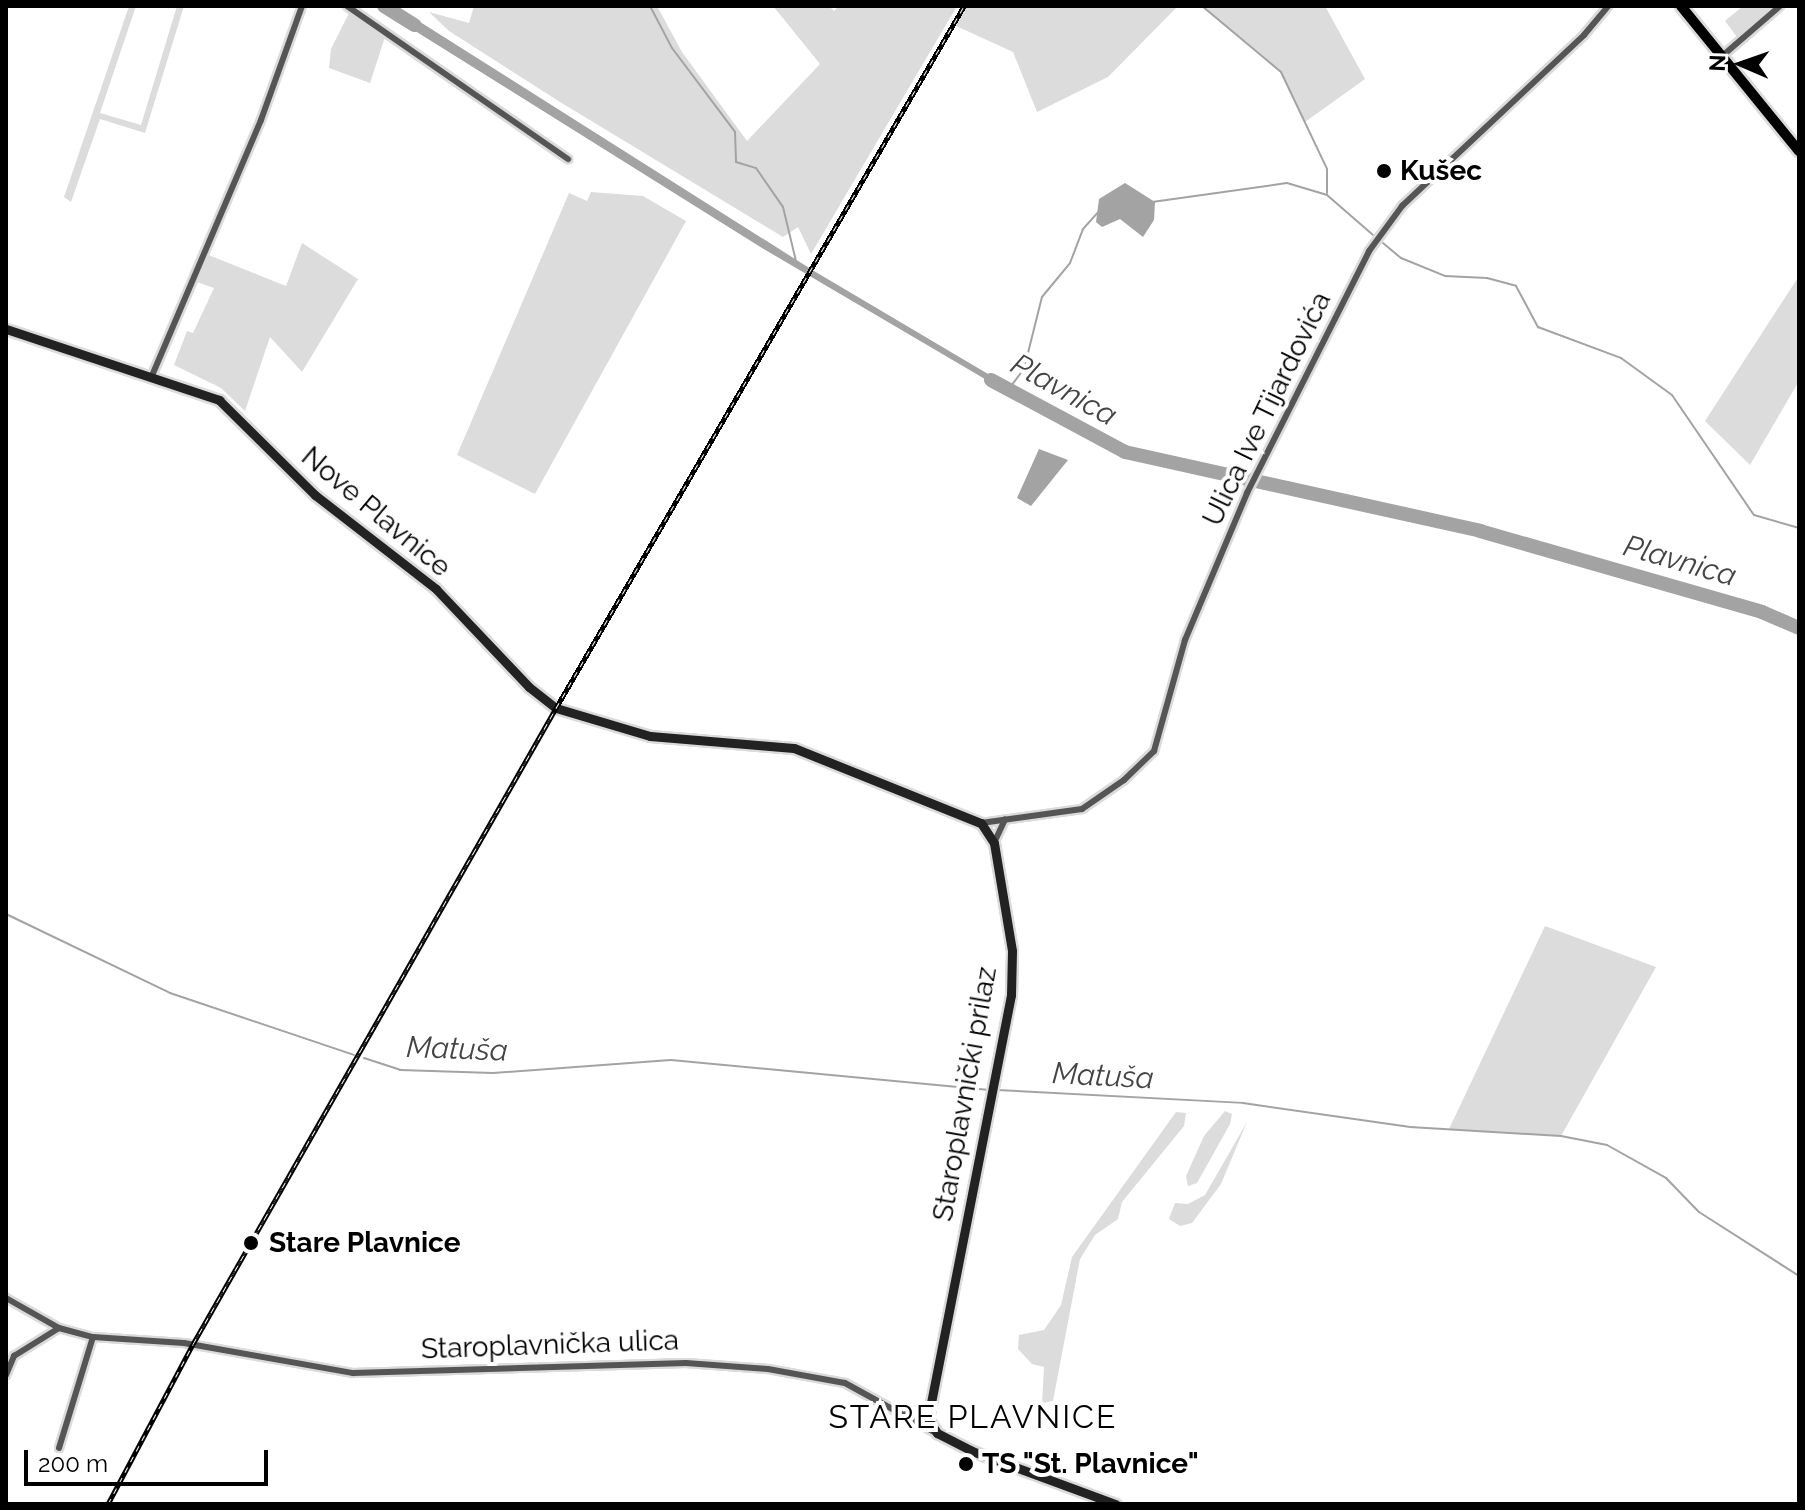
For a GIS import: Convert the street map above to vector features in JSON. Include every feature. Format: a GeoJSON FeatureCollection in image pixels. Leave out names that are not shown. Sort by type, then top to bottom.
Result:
{"type":"FeatureCollection","features":[{"type":"Feature","properties":{"kind":"main road"},"geometry":{"type":"LineString","coordinates":[[1681,6],[1799,151]]}},
{"type":"Feature","properties":{"kind":"street"},"geometry":{"type":"LineString","coordinates":[[151,378],[255,134],[302,6]]}},
{"type":"Feature","properties":{"kind":"street"},"geometry":{"type":"LineString","coordinates":[[347,6],[568,159]]}},
{"type":"Feature","properties":{"kind":"street","name":"Ulica Ive Tijardovića"},"geometry":{"type":"LineString","coordinates":[[981,823],[1082,809],[1124,780],[1154,751],[1185,640],[1247,493],[1369,251],[1402,206],[1584,35],[1608,6]]}},
{"type":"Feature","properties":{"kind":"street"},"geometry":{"type":"LineString","coordinates":[[1721,57],[1780,6]]}},
{"type":"Feature","properties":{"kind":"street","name":"Nove Plavnice"},"geometry":{"type":"LineString","coordinates":[[6,329],[219,400],[315,495],[436,589],[529,687],[556,708],[650,736],[794,748],[981,823]]}},
{"type":"Feature","properties":{"kind":"street"},"geometry":{"type":"LineString","coordinates":[[994,843],[1005,819]]}},
{"type":"Feature","properties":{"kind":"street","name":"Staroplavnički prilaz"},"geometry":{"type":"LineString","coordinates":[[927,1407],[1011,995],[1012,951],[994,843],[981,823]]}},
{"type":"Feature","properties":{"kind":"street","name":"Staroplavnička ulica"},"geometry":{"type":"LineString","coordinates":[[6,1298],[59,1328],[93,1337],[193,1344],[353,1373],[686,1363],[768,1369],[845,1383],[937,1433],[1088,1499],[1115,1504]]}},
{"type":"Feature","properties":{"kind":"street"},"geometry":{"type":"LineString","coordinates":[[6,1374],[14,1356],[59,1328]]}},
{"type":"Feature","properties":{"kind":"street"},"geometry":{"type":"LineString","coordinates":[[59,1448],[93,1337]]}},
{"type":"Feature","properties":{"kind":"street"},"geometry":{"type":"LineString","coordinates":[[902,1414],[927,1407],[937,1433]]}},
{"type":"Feature","properties":{"kind":"shaded area"},"geometry":{"type":"Polygon","coordinates":[[[129,6],[136,6],[100,113],[141,125],[177,6],[184,6],[145,133],[100,119],[71,202],[64,197],[129,6]]]}},
{"type":"Feature","properties":{"kind":"shaded area"},"geometry":{"type":"Polygon","coordinates":[[[474,6],[657,6],[682,52],[747,141],[820,64],[773,6],[829,6],[834,11],[839,6],[957,6],[811,254],[798,227],[783,237],[560,102],[449,31],[429,12],[469,23],[474,6]]]}},
{"type":"Feature","properties":{"kind":"shaded area"},"geometry":{"type":"Polygon","coordinates":[[[964,6],[1178,6],[1108,77],[1037,112],[1013,52],[954,25],[964,6]]]}},
{"type":"Feature","properties":{"kind":"shaded area"},"geometry":{"type":"Polygon","coordinates":[[[1201,6],[1325,6],[1365,79],[1305,122],[1281,72],[1201,6]]]}},
{"type":"Feature","properties":{"kind":"shaded area"},"geometry":{"type":"Polygon","coordinates":[[[1743,6],[1780,6],[1740,41],[1725,21],[1743,6]]]}},
{"type":"Feature","properties":{"kind":"shaded area"},"geometry":{"type":"Polygon","coordinates":[[[351,9],[386,34],[370,83],[329,68],[331,49],[351,9]]]}},
{"type":"Feature","properties":{"kind":"shaded area"},"geometry":{"type":"Polygon","coordinates":[[[398,15],[417,20],[814,271],[1010,387],[1007,392],[762,248],[404,24],[398,15]]]}},
{"type":"Feature","properties":{"kind":"shaded area"},"geometry":{"type":"Polygon","coordinates":[[[1125,183],[1155,202],[1154,220],[1143,237],[1120,219],[1102,227],[1096,222],[1099,199],[1125,183]]]}},
{"type":"Feature","properties":{"kind":"shaded area"},"geometry":{"type":"Polygon","coordinates":[[[591,192],[643,196],[686,221],[535,494],[457,455],[569,193],[587,201],[591,192]]]}},
{"type":"Feature","properties":{"kind":"shaded area"},"geometry":{"type":"Polygon","coordinates":[[[302,243],[358,279],[302,372],[270,337],[245,411],[221,388],[174,365],[187,331],[193,333],[214,288],[194,281],[206,254],[286,286],[302,243]]]}},
{"type":"Feature","properties":{"kind":"shaded area"},"geometry":{"type":"Polygon","coordinates":[[[1799,276],[1799,381],[1750,465],[1705,421],[1799,276]]]}},
{"type":"Feature","properties":{"kind":"shaded area"},"geometry":{"type":"Polygon","coordinates":[[[1039,449],[1068,460],[1031,506],[1017,498],[1039,449]]]}},
{"type":"Feature","properties":{"kind":"shaded area"},"geometry":{"type":"Polygon","coordinates":[[[1545,926],[1656,967],[1561,1136],[1449,1129],[1545,926]]]}},
{"type":"Feature","properties":{"kind":"shaded area"},"geometry":{"type":"Polygon","coordinates":[[[1225,1111],[1232,1114],[1230,1124],[1197,1183],[1188,1186],[1186,1176],[1204,1136],[1225,1111]]]}},
{"type":"Feature","properties":{"kind":"shaded area"},"geometry":{"type":"Polygon","coordinates":[[[1176,1112],[1186,1113],[1184,1126],[1122,1202],[1118,1219],[1095,1235],[1080,1259],[1053,1401],[1042,1403],[1044,1367],[1032,1364],[1018,1349],[1019,1335],[1044,1330],[1061,1305],[1072,1257],[1176,1112]]]}},
{"type":"Feature","properties":{"kind":"shaded area"},"geometry":{"type":"Polygon","coordinates":[[[1247,1122],[1221,1184],[1192,1223],[1180,1226],[1169,1219],[1175,1203],[1188,1204],[1205,1195],[1247,1122]]]}},
{"type":"Feature","properties":{"kind":"waterway","name":"Plavnica"},"geometry":{"type":"LineString","coordinates":[[384,6],[415,25]]}},
{"type":"Feature","properties":{"kind":"waterway"},"geometry":{"type":"LineString","coordinates":[[650,6],[672,48],[735,132],[736,162],[756,168],[783,207],[796,261]]}},
{"type":"Feature","properties":{"kind":"waterway"},"geometry":{"type":"LineString","coordinates":[[1202,6],[1281,72],[1327,169],[1327,193]]}},
{"type":"Feature","properties":{"kind":"waterway"},"geometry":{"type":"LineString","coordinates":[[1152,202],[1287,183],[1327,195],[1373,235]]}},
{"type":"Feature","properties":{"kind":"waterway"},"geometry":{"type":"LineString","coordinates":[[1008,390],[1024,369],[1042,297],[1070,263],[1083,229],[1099,211]]}},
{"type":"Feature","properties":{"kind":"waterway"},"geometry":{"type":"LineString","coordinates":[[1383,243],[1401,258],[1445,276],[1487,278],[1516,286],[1538,327],[1621,358],[1672,395],[1754,515],[1799,528]]}},
{"type":"Feature","properties":{"kind":"waterway","name":"Plavnica"},"geometry":{"type":"LineString","coordinates":[[991,380],[1125,452],[1480,531],[1762,612],[1799,628]]}},
{"type":"Feature","properties":{"kind":"waterway","name":"Matuša"},"geometry":{"type":"LineString","coordinates":[[6,914],[170,993],[354,1055]]}},
{"type":"Feature","properties":{"kind":"waterway","name":"Matuša"},"geometry":{"type":"LineString","coordinates":[[364,1058],[400,1070],[493,1073],[671,1060],[990,1090]]}},
{"type":"Feature","properties":{"kind":"waterway","name":"Matuša"},"geometry":{"type":"LineString","coordinates":[[997,1090],[1243,1103],[1410,1127],[1561,1136],[1607,1145],[1666,1178],[1699,1212],[1799,1276]]}},
{"type":"Feature","properties":{"kind":"railway"},"geometry":{"type":"LineString","coordinates":[[108,1504],[193,1344],[556,708],[964,6]]}},
{"type":"Feature","properties":{"kind":"place","name":"Kušec"},"geometry":{"type":"Point","coordinates":[1384,171]}},
{"type":"Feature","properties":{"kind":"place","name":"Stare Plavnice"},"geometry":{"type":"Point","coordinates":[251,1243]}},
{"type":"Feature","properties":{"kind":"place","name":"TS \"St. Plavnice\""},"geometry":{"type":"Point","coordinates":[966,1464]}},
{"type":"Feature","properties":{"kind":"district","name":"STARE PLAVNICE"},"geometry":{"type":"Point","coordinates":[973,1417]}}]}
